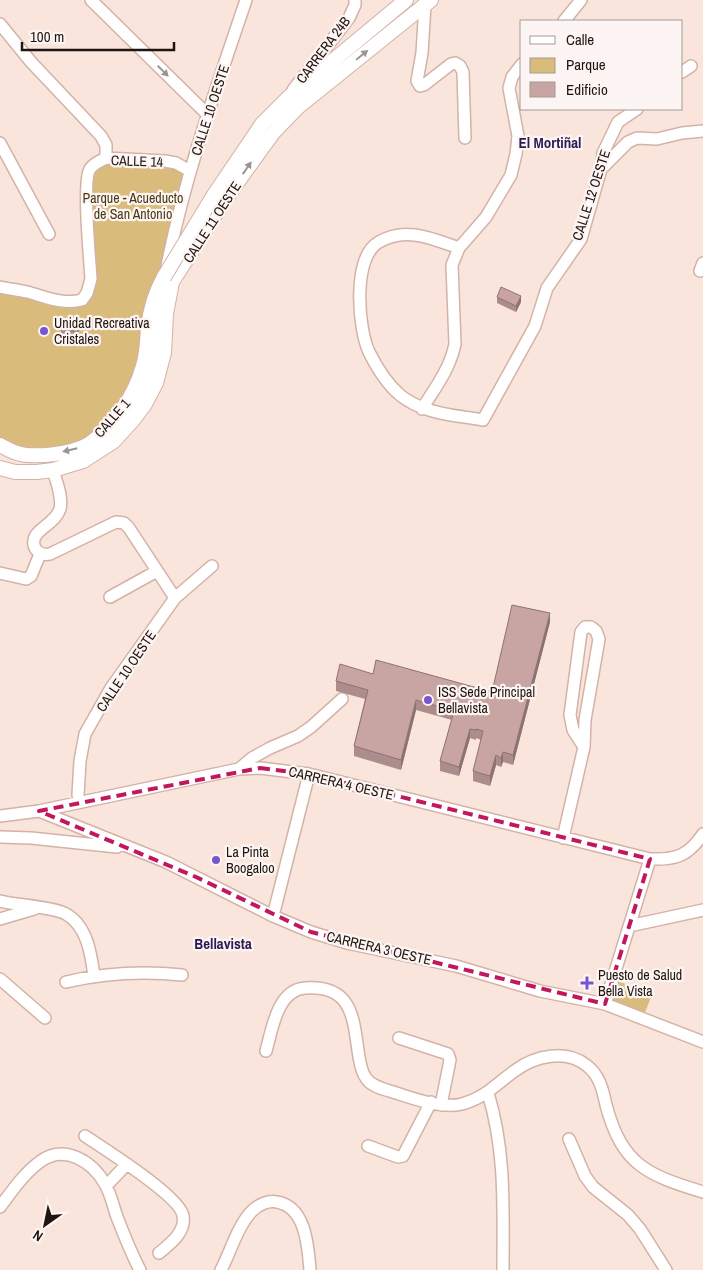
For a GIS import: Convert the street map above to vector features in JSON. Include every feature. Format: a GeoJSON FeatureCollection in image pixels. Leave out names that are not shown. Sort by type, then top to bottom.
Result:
{"type":"FeatureCollection","features":[{"type":"Feature","properties":{"kind":"main road"},"geometry":{"type":"LineString","coordinates":[[288,98],[406,0]]}},
{"type":"Feature","properties":{"kind":"main road","name":"CALLE 11 OESTE"},"geometry":{"type":"LineString","coordinates":[[1,469],[30,472],[53,470],[83,460],[114,441],[145,404],[156,383],[164,352],[166,314],[172,282],[224,201],[272,133],[298,108],[428,3]]}},
{"type":"Feature","properties":{"kind":"main road","name":"CALLE 1"},"geometry":{"type":"LineString","coordinates":[[88,444],[120,412],[131,396],[140,376],[146,350],[150,314],[158,287],[214,195],[262,124],[288,98]]}},
{"type":"Feature","properties":{"kind":"main road"},"geometry":{"type":"LineString","coordinates":[[0,449],[20,453],[50,454],[88,444]]}},
{"type":"Feature","properties":{"kind":"main road"},"geometry":{"type":"LineString","coordinates":[[0,445],[53,470]]}},
{"type":"Feature","properties":{"kind":"street"},"geometry":{"type":"LineString","coordinates":[[91,0],[208,115]]}},
{"type":"Feature","properties":{"kind":"street","name":"CALLE 10 OESTE"},"geometry":{"type":"LineString","coordinates":[[88,444],[108,434],[138,400],[149,380],[157,352],[159,306],[176,220],[190,171],[246,0]]}},
{"type":"Feature","properties":{"kind":"street","name":"CARRERA 24B"},"geometry":{"type":"LineString","coordinates":[[288,98],[349,18],[355,5],[354,0]]}},
{"type":"Feature","properties":{"kind":"street"},"geometry":{"type":"LineString","coordinates":[[565,20],[581,0]]}},
{"type":"Feature","properties":{"kind":"street"},"geometry":{"type":"LineString","coordinates":[[428,3],[422,52],[416,80],[420,86],[424,85],[450,64],[455,63],[460,66],[462,72],[465,138]]}},
{"type":"Feature","properties":{"kind":"street"},"geometry":{"type":"LineString","coordinates":[[0,24],[31,62],[101,136],[106,145],[106,158]]}},
{"type":"Feature","properties":{"kind":"street"},"geometry":{"type":"LineString","coordinates":[[395,28],[402,24],[410,24],[417,27],[423,33]]}},
{"type":"Feature","properties":{"kind":"street"},"geometry":{"type":"LineString","coordinates":[[459,248],[423,235],[398,235],[378,242],[364,260],[361,278],[360,316],[363,335],[369,352],[393,388],[401,396],[422,408],[446,372],[454,351],[455,325],[451,280],[452,265],[459,248],[486,217],[511,176],[518,136],[509,88],[512,77],[520,67]]}},
{"type":"Feature","properties":{"kind":"street","name":"CALLE 12 OESTE"},"geometry":{"type":"LineString","coordinates":[[422,408],[483,420],[535,326],[547,288],[581,239],[601,169],[603,153],[618,122],[636,110]]}},
{"type":"Feature","properties":{"kind":"street"},"geometry":{"type":"LineString","coordinates":[[601,169],[628,142],[637,138],[657,139],[682,132],[703,131]]}},
{"type":"Feature","properties":{"kind":"street"},"geometry":{"type":"LineString","coordinates":[[0,143],[49,234]]}},
{"type":"Feature","properties":{"kind":"street","name":"CALLE 14"},"geometry":{"type":"LineString","coordinates":[[0,287],[66,302],[82,300],[87,293],[91,279],[86,177],[90,169],[97,162],[106,158],[165,161],[176,163],[190,171]]}},
{"type":"Feature","properties":{"kind":"street","name":"CALLE 10 OESTE"},"geometry":{"type":"LineString","coordinates":[[172,282],[176,220]]}},
{"type":"Feature","properties":{"kind":"street"},"geometry":{"type":"LineString","coordinates":[[53,470],[60,495],[60,504],[57,514],[36,536],[34,547],[40,554],[50,554],[116,522],[124,523],[175,598]]}},
{"type":"Feature","properties":{"kind":"street"},"geometry":{"type":"LineString","coordinates":[[0,573],[26,579],[31,576],[40,554]]}},
{"type":"Feature","properties":{"kind":"street","name":"CALLE 10 OESTE"},"geometry":{"type":"LineString","coordinates":[[78,795],[80,761],[85,734],[110,688],[175,598],[212,566]]}},
{"type":"Feature","properties":{"kind":"street"},"geometry":{"type":"LineString","coordinates":[[110,597],[157,571]]}},
{"type":"Feature","properties":{"kind":"street"},"geometry":{"type":"LineString","coordinates":[[563,838],[584,748],[585,720],[598,638],[596,631],[591,627],[585,627],[581,632],[570,714],[573,730],[584,748]]}},
{"type":"Feature","properties":{"kind":"street"},"geometry":{"type":"LineString","coordinates":[[238,769],[252,758],[298,736],[312,727],[342,699]]}},
{"type":"Feature","properties":{"kind":"street","name":"CARRERA 4 OESTE"},"geometry":{"type":"LineString","coordinates":[[0,816],[38,811],[238,769],[260,768],[309,774],[650,860]]}},
{"type":"Feature","properties":{"kind":"street"},"geometry":{"type":"LineString","coordinates":[[273,916],[309,774]]}},
{"type":"Feature","properties":{"kind":"street","name":"CARRERA 3 OESTE"},"geometry":{"type":"LineString","coordinates":[[38,811],[134,849],[310,932],[347,943],[456,966],[540,991],[605,1004],[703,1042]]}},
{"type":"Feature","properties":{"kind":"street"},"geometry":{"type":"LineString","coordinates":[[605,1004],[650,860],[661,860],[686,854],[695,846],[703,834]]}},
{"type":"Feature","properties":{"kind":"street"},"geometry":{"type":"LineString","coordinates":[[0,837],[31,838],[134,849]]}},
{"type":"Feature","properties":{"kind":"street"},"geometry":{"type":"LineString","coordinates":[[0,901],[64,913],[76,922],[83,932],[88,946],[94,976]]}},
{"type":"Feature","properties":{"kind":"street"},"geometry":{"type":"LineString","coordinates":[[0,919],[39,908]]}},
{"type":"Feature","properties":{"kind":"street"},"geometry":{"type":"LineString","coordinates":[[630,926],[703,910]]}},
{"type":"Feature","properties":{"kind":"street"},"geometry":{"type":"LineString","coordinates":[[66,982],[94,976],[152,972],[182,975]]}},
{"type":"Feature","properties":{"kind":"street"},"geometry":{"type":"LineString","coordinates":[[0,979],[44,1018]]}},
{"type":"Feature","properties":{"kind":"street"},"geometry":{"type":"LineString","coordinates":[[266,1051],[282,1002],[291,992],[302,988],[328,990],[340,995],[348,1005],[361,1065],[366,1079],[375,1086],[436,1104],[461,1105],[488,1093],[516,1069],[534,1061],[556,1055],[575,1059],[586,1065],[598,1077],[615,1133],[626,1152],[656,1176],[703,1192]]}},
{"type":"Feature","properties":{"kind":"street"},"geometry":{"type":"LineString","coordinates":[[368,1146],[398,1157],[403,1156],[436,1104],[450,1060],[448,1054],[399,1038]]}},
{"type":"Feature","properties":{"kind":"street"},"geometry":{"type":"LineString","coordinates":[[488,1093],[498,1130],[503,1169],[503,1270]]}},
{"type":"Feature","properties":{"kind":"street"},"geometry":{"type":"LineString","coordinates":[[85,1136],[126,1164],[178,1204],[183,1216],[181,1230],[174,1241],[159,1253]]}},
{"type":"Feature","properties":{"kind":"street"},"geometry":{"type":"LineString","coordinates":[[569,1139],[585,1176],[593,1187],[628,1215],[640,1229],[666,1270]]}},
{"type":"Feature","properties":{"kind":"street"},"geometry":{"type":"LineString","coordinates":[[0,1207],[25,1176],[41,1160],[55,1154],[68,1154],[78,1157],[99,1174],[106,1186],[126,1240],[140,1270]]}},
{"type":"Feature","properties":{"kind":"street"},"geometry":{"type":"LineString","coordinates":[[106,1186],[126,1164]]}},
{"type":"Feature","properties":{"kind":"street"},"geometry":{"type":"LineString","coordinates":[[221,1270],[248,1217],[261,1205],[271,1201],[280,1202],[290,1207],[302,1223],[309,1252],[310,1270]]}},
{"type":"Feature","properties":{"kind":"highlighted area"},"geometry":{"type":"Polygon","coordinates":[[[260,768],[309,774],[650,859],[605,1004],[311,932],[196,877],[39,811],[260,768]]]}},
{"type":"Feature","properties":{"kind":"green space","name":"Parque - Acueducto de San Antonio"},"geometry":{"type":"Polygon","coordinates":[[[118,158],[190,171],[143,366],[104,430],[51,454],[0,445],[0,287],[61,301],[87,293],[90,169],[118,158]]]}},
{"type":"Feature","properties":{"kind":"green space"},"geometry":{"type":"Polygon","coordinates":[[[618,981],[652,995],[643,1017],[609,1003],[618,981]]]}},
{"type":"Feature","properties":{"kind":"building"},"geometry":{"type":"Polygon","coordinates":[[[501,287],[521,296],[516,306],[497,297],[501,287]]]}},
{"type":"Feature","properties":{"kind":"building"},"geometry":{"type":"Polygon","coordinates":[[[63,318],[79,323],[77,332],[61,327],[63,318]]]}},
{"type":"Feature","properties":{"kind":"building","name":"ISS Sede Principal Bellavista"},"geometry":{"type":"Polygon","coordinates":[[[512,605],[550,613],[513,755],[503,752],[501,758],[496,755],[490,776],[473,771],[483,731],[470,729],[459,767],[440,761],[454,711],[416,700],[401,760],[354,746],[368,690],[336,681],[340,664],[373,674],[376,660],[492,692],[512,605]]]}},
{"type":"Feature","properties":{"kind":"place","name":"Unidad Recreativa Cristales"},"geometry":{"type":"Point","coordinates":[44,331]}},
{"type":"Feature","properties":{"kind":"place","name":"ISS Sede Principal Bellavista"},"geometry":{"type":"Point","coordinates":[428,700]}},
{"type":"Feature","properties":{"kind":"place","name":"La Pinta Boogaloo"},"geometry":{"type":"Point","coordinates":[216,860]}},
{"type":"Feature","properties":{"kind":"place","name":"Puesto de Salud Bella Vista"},"geometry":{"type":"Point","coordinates":[587,983]}},
{"type":"Feature","properties":{"kind":"district","name":"El Mortiñal"},"geometry":{"type":"Point","coordinates":[550,143]}},
{"type":"Feature","properties":{"kind":"district","name":"Bellavista"},"geometry":{"type":"Point","coordinates":[223,944]}}]}
